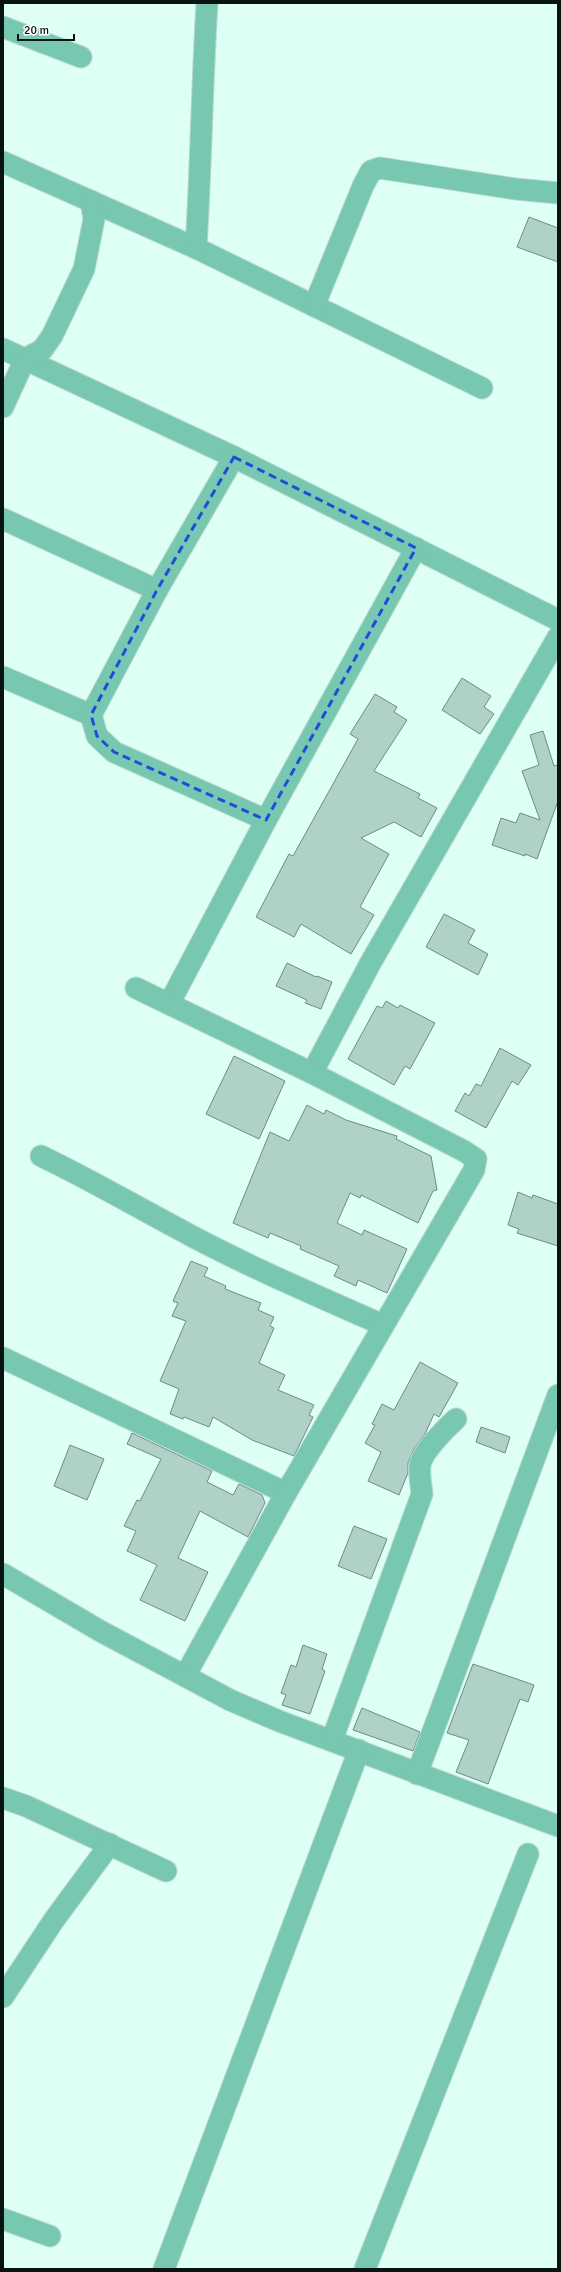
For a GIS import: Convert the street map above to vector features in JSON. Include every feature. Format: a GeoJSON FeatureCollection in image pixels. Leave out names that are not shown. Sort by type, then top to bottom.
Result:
{"type":"FeatureCollection","features":[{"type":"Feature","properties":{"kind":"street"},"geometry":{"type":"LineString","coordinates":[[196,248],[207,3]]}},
{"type":"Feature","properties":{"kind":"street"},"geometry":{"type":"LineString","coordinates":[[3,27],[81,57]]}},
{"type":"Feature","properties":{"kind":"street"},"geometry":{"type":"LineString","coordinates":[[3,162],[196,248],[482,388]]}},
{"type":"Feature","properties":{"kind":"street"},"geometry":{"type":"LineString","coordinates":[[314,306],[363,186],[371,171],[380,168],[516,189],[558,193]]}},
{"type":"Feature","properties":{"kind":"street"},"geometry":{"type":"LineString","coordinates":[[3,407],[25,359],[42,350],[52,336],[84,269],[94,219],[92,201]]}},
{"type":"Feature","properties":{"kind":"street"},"geometry":{"type":"LineString","coordinates":[[3,349],[234,458],[558,620]]}},
{"type":"Feature","properties":{"kind":"street"},"geometry":{"type":"LineString","coordinates":[[234,458],[157,590],[91,715],[97,736],[114,752],[266,820]]}},
{"type":"Feature","properties":{"kind":"street"},"geometry":{"type":"LineString","coordinates":[[3,519],[157,590]]}},
{"type":"Feature","properties":{"kind":"street"},"geometry":{"type":"LineString","coordinates":[[169,1004],[266,820],[416,548]]}},
{"type":"Feature","properties":{"kind":"street"},"geometry":{"type":"LineString","coordinates":[[312,1073],[371,962],[558,637]]}},
{"type":"Feature","properties":{"kind":"street"},"geometry":{"type":"LineString","coordinates":[[3,677],[91,715]]}},
{"type":"Feature","properties":{"kind":"street"},"geometry":{"type":"LineString","coordinates":[[136,988],[312,1073],[476,1159],[474,1170],[286,1492],[185,1676]]}},
{"type":"Feature","properties":{"kind":"street"},"geometry":{"type":"LineString","coordinates":[[40,1156],[86,1177],[175,1227],[280,1279],[383,1325]]}},
{"type":"Feature","properties":{"kind":"street"},"geometry":{"type":"LineString","coordinates":[[3,1358],[286,1492]]}},
{"type":"Feature","properties":{"kind":"street"},"geometry":{"type":"LineString","coordinates":[[417,1774],[558,1395]]}},
{"type":"Feature","properties":{"kind":"street"},"geometry":{"type":"LineString","coordinates":[[332,1740],[422,1494],[420,1464],[442,1431],[456,1419]]}},
{"type":"Feature","properties":{"kind":"street"},"geometry":{"type":"LineString","coordinates":[[3,1574],[102,1632],[230,1700],[417,1774],[558,1826]]}},
{"type":"Feature","properties":{"kind":"street"},"geometry":{"type":"LineString","coordinates":[[164,2269],[359,1750]]}},
{"type":"Feature","properties":{"kind":"street"},"geometry":{"type":"LineString","coordinates":[[3,1798],[26,1806],[166,1871]]}},
{"type":"Feature","properties":{"kind":"street"},"geometry":{"type":"LineString","coordinates":[[3,1997],[54,1920],[110,1844]]}},
{"type":"Feature","properties":{"kind":"street"},"geometry":{"type":"LineString","coordinates":[[365,2269],[528,1854]]}},
{"type":"Feature","properties":{"kind":"street"},"geometry":{"type":"LineString","coordinates":[[3,2219],[50,2236]]}},
{"type":"Feature","properties":{"kind":"highlighted area"},"geometry":{"type":"Polygon","coordinates":[[[234,457],[416,548],[266,820],[114,752],[97,736],[91,715],[157,590],[234,457]]]}},
{"type":"Feature","properties":{"kind":"building"},"geometry":{"type":"Polygon","coordinates":[[[529,217],[558,228],[558,262],[517,247],[529,217]]]}},
{"type":"Feature","properties":{"kind":"building"},"geometry":{"type":"Polygon","coordinates":[[[462,678],[491,696],[484,707],[494,714],[480,734],[442,710],[462,678]]]}},
{"type":"Feature","properties":{"kind":"building"},"geometry":{"type":"Polygon","coordinates":[[[375,694],[397,707],[394,712],[407,720],[374,771],[420,794],[418,798],[437,808],[421,837],[394,822],[361,838],[389,854],[360,907],[374,915],[351,954],[301,924],[294,937],[256,917],[289,854],[293,856],[358,739],[350,734],[375,694]]]}},
{"type":"Feature","properties":{"kind":"building"},"geometry":{"type":"Polygon","coordinates":[[[543,731],[554,766],[558,765],[558,801],[537,859],[525,854],[525,856],[492,845],[501,818],[516,823],[520,813],[540,820],[522,771],[539,765],[530,735],[543,731]]]}},
{"type":"Feature","properties":{"kind":"building"},"geometry":{"type":"Polygon","coordinates":[[[444,914],[475,930],[468,943],[488,954],[478,975],[426,947],[444,914]]]}},
{"type":"Feature","properties":{"kind":"building"},"geometry":{"type":"Polygon","coordinates":[[[287,963],[316,977],[317,976],[332,982],[321,1009],[305,1003],[307,1000],[276,986],[287,963]]]}},
{"type":"Feature","properties":{"kind":"building"},"geometry":{"type":"Polygon","coordinates":[[[386,1001],[398,1008],[400,1005],[435,1023],[410,1069],[405,1066],[394,1085],[348,1059],[377,1006],[382,1008],[386,1001]]]}},
{"type":"Feature","properties":{"kind":"building"},"geometry":{"type":"Polygon","coordinates":[[[500,1048],[531,1065],[518,1085],[512,1081],[486,1128],[455,1111],[465,1093],[469,1096],[476,1084],[481,1086],[500,1048]]]}},
{"type":"Feature","properties":{"kind":"building"},"geometry":{"type":"Polygon","coordinates":[[[234,1056],[285,1081],[259,1139],[206,1114],[234,1056]]]}},
{"type":"Feature","properties":{"kind":"building"},"geometry":{"type":"Polygon","coordinates":[[[307,1105],[324,1114],[326,1110],[346,1120],[397,1136],[396,1139],[431,1156],[437,1190],[433,1191],[418,1223],[361,1195],[360,1198],[350,1193],[337,1223],[362,1235],[364,1230],[407,1249],[387,1293],[358,1280],[356,1286],[334,1276],[339,1266],[300,1249],[301,1246],[270,1233],[268,1238],[233,1223],[270,1132],[289,1141],[307,1105]]]}},
{"type":"Feature","properties":{"kind":"building"},"geometry":{"type":"Polygon","coordinates":[[[518,1192],[532,1198],[533,1195],[558,1204],[558,1246],[517,1233],[519,1229],[508,1225],[518,1192]]]}},
{"type":"Feature","properties":{"kind":"building"},"geometry":{"type":"Polygon","coordinates":[[[191,1261],[208,1268],[204,1276],[226,1286],[225,1289],[261,1303],[258,1310],[274,1317],[270,1326],[274,1328],[259,1363],[285,1375],[278,1390],[314,1405],[309,1415],[313,1417],[294,1456],[252,1440],[213,1417],[209,1427],[184,1417],[183,1419],[170,1414],[179,1389],[160,1381],[186,1321],[172,1316],[178,1303],[173,1301],[191,1261]]]}},
{"type":"Feature","properties":{"kind":"building"},"geometry":{"type":"Polygon","coordinates":[[[420,1362],[458,1383],[439,1417],[434,1414],[425,1434],[414,1449],[408,1463],[408,1473],[399,1495],[368,1481],[381,1452],[365,1443],[375,1425],[372,1424],[382,1404],[394,1410],[420,1362]]]}},
{"type":"Feature","properties":{"kind":"building"},"geometry":{"type":"Polygon","coordinates":[[[481,1427],[510,1437],[505,1453],[476,1442],[481,1427]]]}},
{"type":"Feature","properties":{"kind":"building"},"geometry":{"type":"Polygon","coordinates":[[[132,1433],[212,1471],[207,1482],[233,1495],[239,1484],[262,1495],[265,1503],[248,1537],[200,1511],[178,1558],[208,1572],[185,1621],[140,1600],[157,1565],[127,1551],[136,1531],[124,1526],[137,1500],[140,1501],[161,1459],[127,1444],[132,1433]]]}},
{"type":"Feature","properties":{"kind":"building"},"geometry":{"type":"Polygon","coordinates":[[[70,1445],[104,1459],[87,1500],[54,1486],[70,1445]]]}},
{"type":"Feature","properties":{"kind":"building"},"geometry":{"type":"Polygon","coordinates":[[[354,1526],[387,1539],[371,1579],[338,1566],[354,1526]]]}},
{"type":"Feature","properties":{"kind":"building"},"geometry":{"type":"Polygon","coordinates":[[[303,1645],[327,1654],[322,1669],[325,1671],[310,1714],[282,1705],[286,1695],[281,1693],[291,1665],[296,1667],[303,1645]]]}},
{"type":"Feature","properties":{"kind":"building"},"geometry":{"type":"Polygon","coordinates":[[[473,1664],[534,1685],[528,1702],[520,1699],[488,1784],[456,1772],[469,1740],[447,1733],[473,1664]]]}},
{"type":"Feature","properties":{"kind":"building"},"geometry":{"type":"Polygon","coordinates":[[[362,1708],[420,1732],[413,1751],[353,1730],[362,1708]]]}}]}
